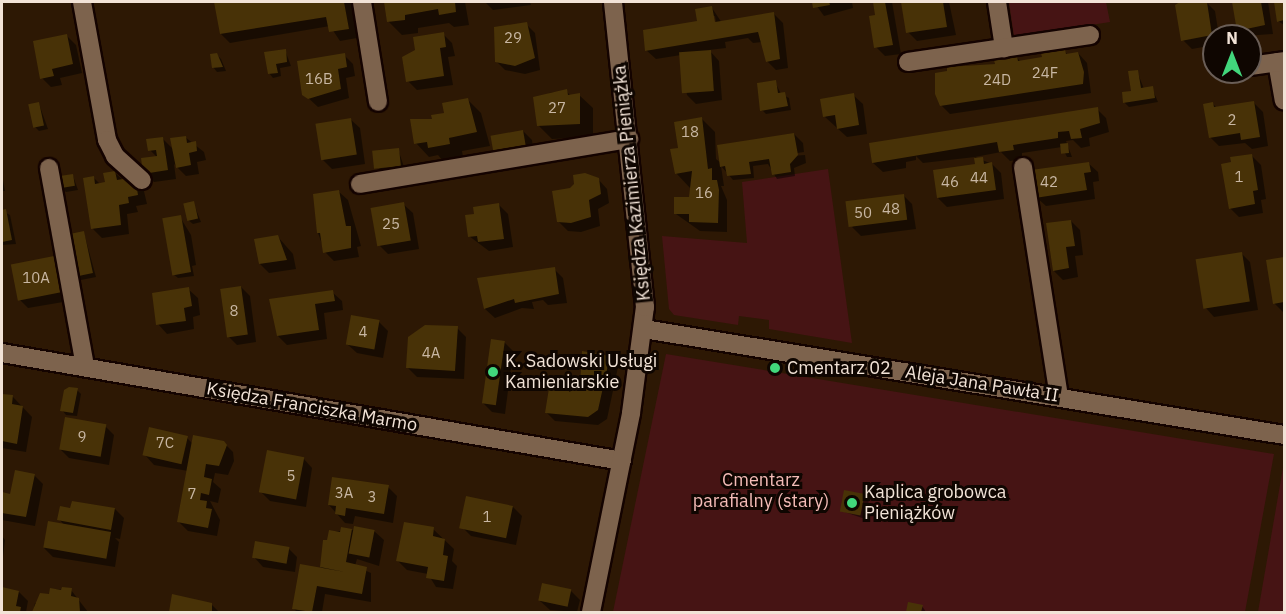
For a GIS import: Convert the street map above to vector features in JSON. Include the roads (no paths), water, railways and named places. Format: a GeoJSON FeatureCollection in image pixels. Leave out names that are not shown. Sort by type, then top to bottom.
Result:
{"type":"FeatureCollection","features":[{"type":"Feature","properties":{"kind":"street"},"geometry":{"type":"LineString","coordinates":[[82,2],[107,140],[115,156],[142,180]]}},
{"type":"Feature","properties":{"kind":"street"},"geometry":{"type":"LineString","coordinates":[[362,2],[378,102]]}},
{"type":"Feature","properties":{"kind":"street","name":"Księdza Kazimierza Pieniążka"},"geometry":{"type":"LineString","coordinates":[[591,612],[622,461],[644,329],[645,275],[614,2]]}},
{"type":"Feature","properties":{"kind":"street"},"geometry":{"type":"LineString","coordinates":[[997,2],[1004,48]]}},
{"type":"Feature","properties":{"kind":"street"},"geometry":{"type":"LineString","coordinates":[[909,62],[1090,35]]}},
{"type":"Feature","properties":{"kind":"street"},"geometry":{"type":"LineString","coordinates":[[1262,64],[1281,62],[1284,100]]}},
{"type":"Feature","properties":{"kind":"street"},"geometry":{"type":"LineString","coordinates":[[360,184],[629,139]]}},
{"type":"Feature","properties":{"kind":"street"},"geometry":{"type":"LineString","coordinates":[[1023,167],[1059,397]]}},
{"type":"Feature","properties":{"kind":"street"},"geometry":{"type":"LineString","coordinates":[[49,168],[85,367]]}},
{"type":"Feature","properties":{"kind":"street","name":"Aleja Jana Pawła II"},"geometry":{"type":"LineString","coordinates":[[644,329],[1284,435]]}},
{"type":"Feature","properties":{"kind":"street","name":"Księdza Franciszka Marmo"},"geometry":{"type":"LineString","coordinates":[[2,353],[622,461]]}},
{"type":"Feature","properties":{"kind":"place","name":"Cmentarz 02"},"geometry":{"type":"Point","coordinates":[775,368]}},
{"type":"Feature","properties":{"kind":"place","name":"K. Sadowski Usługi Kamieniarskie"},"geometry":{"type":"Point","coordinates":[493,372]}},
{"type":"Feature","properties":{"kind":"place","name":"Kaplica grobowca Pieniążków"},"geometry":{"type":"Point","coordinates":[852,503]}},
{"type":"Feature","properties":{"kind":"park label","name":"Cmentarz parafialny (stary)"},"geometry":{"type":"Point","coordinates":[761,491]}}]}
